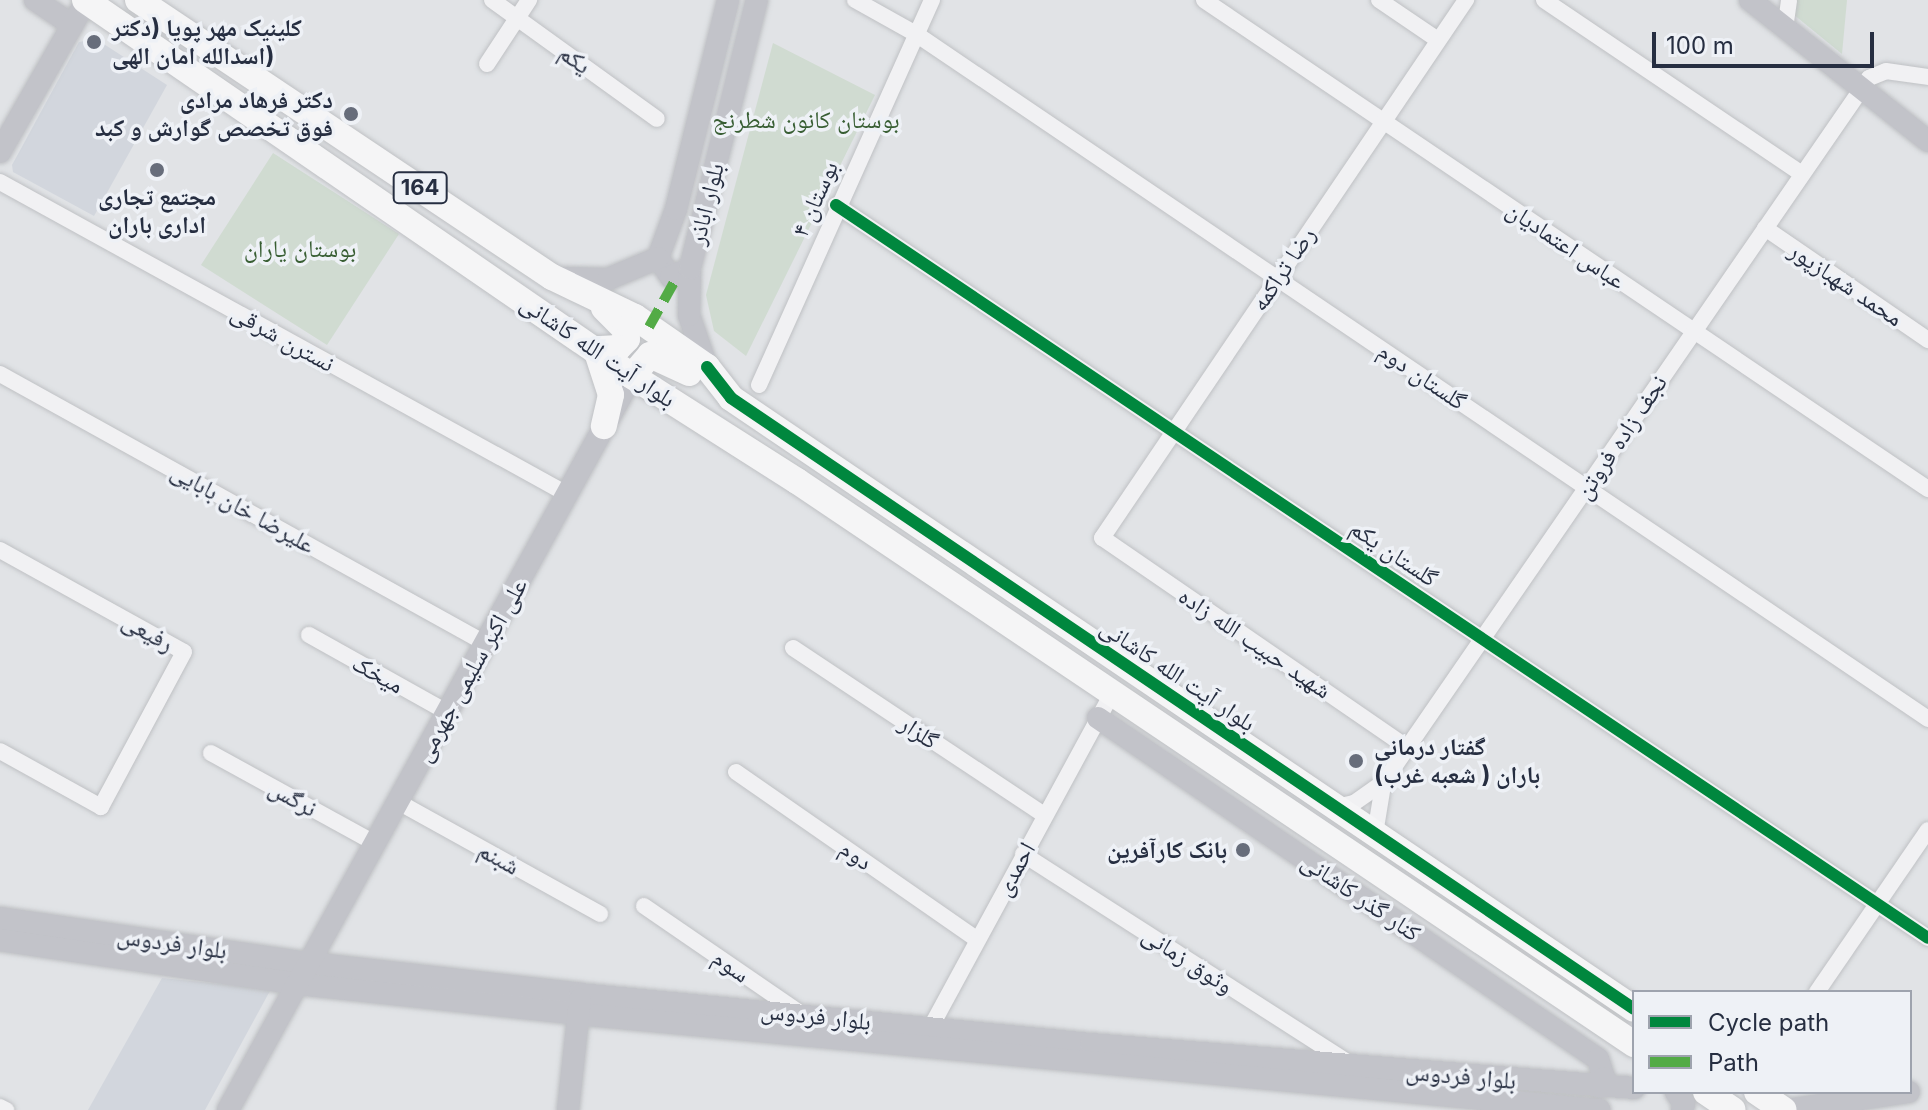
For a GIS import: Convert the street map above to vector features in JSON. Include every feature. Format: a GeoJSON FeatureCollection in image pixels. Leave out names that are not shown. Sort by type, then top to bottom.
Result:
{"type":"FeatureCollection","features":[{"type":"Feature","properties":{"kind":"main road"},"geometry":{"type":"LineString","coordinates":[[35,0],[72,25]]}},
{"type":"Feature","properties":{"kind":"main road"},"geometry":{"type":"LineString","coordinates":[[0,152],[85,0]]}},
{"type":"Feature","properties":{"kind":"main road","name":"بلوار آیت الله کاشانی"},"geometry":{"type":"LineString","coordinates":[[85,0],[632,376],[1112,693],[1632,1043]]}},
{"type":"Feature","properties":{"kind":"main road","name":"بلوار آیت الله کاشانی"},"geometry":{"type":"LineString","coordinates":[[138,0],[552,277],[599,303],[635,317],[707,367],[731,398],[1632,1008]]}},
{"type":"Feature","properties":{"kind":"main road","name":"بلوار اباذر"},"geometry":{"type":"LineString","coordinates":[[658,258],[676,209],[728,0]]}},
{"type":"Feature","properties":{"kind":"main road","name":"بلوار اباذر"},"geometry":{"type":"LineString","coordinates":[[707,367],[689,315],[690,268],[757,0]]}},
{"type":"Feature","properties":{"kind":"main road"},"geometry":{"type":"LineString","coordinates":[[1750,0],[1859,91],[1928,141]]}},
{"type":"Feature","properties":{"kind":"main road"},"geometry":{"type":"LineString","coordinates":[[552,277],[608,279],[658,258],[671,277],[690,268]]}},
{"type":"Feature","properties":{"kind":"main road"},"geometry":{"type":"LineString","coordinates":[[599,303],[625,329],[627,339],[618,348],[596,349],[611,395],[604,426]]}},
{"type":"Feature","properties":{"kind":"main road"},"geometry":{"type":"LineString","coordinates":[[632,376],[643,359],[661,357],[731,398]]}},
{"type":"Feature","properties":{"kind":"main road","name":"علی اکبر سلیمی جهرمی"},"geometry":{"type":"LineString","coordinates":[[298,984],[632,376]]}},
{"type":"Feature","properties":{"kind":"main road","name":"کنار گذر کاشانی"},"geometry":{"type":"LineString","coordinates":[[1098,718],[1598,1059],[1604,1078],[1599,1099]]}},
{"type":"Feature","properties":{"kind":"main road","name":"بلوار فردوس"},"geometry":{"type":"LineString","coordinates":[[0,918],[579,1004]]}},
{"type":"Feature","properties":{"kind":"main road","name":"بلوار فردوس"},"geometry":{"type":"LineString","coordinates":[[0,940],[298,984],[579,1004],[1352,1077],[1478,1078],[1599,1099]]}},
{"type":"Feature","properties":{"kind":"main road"},"geometry":{"type":"LineString","coordinates":[[228,1110],[298,984]]}},
{"type":"Feature","properties":{"kind":"main road"},"geometry":{"type":"LineString","coordinates":[[568,1110],[579,1004]]}},
{"type":"Feature","properties":{"kind":"main road","name":"بلوار فردوس"},"geometry":{"type":"LineString","coordinates":[[1352,1077],[1474,1105],[1599,1099],[1632,1089]]}},
{"type":"Feature","properties":{"kind":"main road"},"geometry":{"type":"LineString","coordinates":[[1474,1105],[1478,1078]]}},
{"type":"Feature","properties":{"kind":"main road"},"geometry":{"type":"LineString","coordinates":[[1709,1094],[1733,1110]]}},
{"type":"Feature","properties":{"kind":"main road"},"geometry":{"type":"LineString","coordinates":[[1760,1094],[1786,1110],[1896,1094]]}},
{"type":"Feature","properties":{"kind":"street","name":"یکم"},"geometry":{"type":"LineString","coordinates":[[492,0],[657,119]]}},
{"type":"Feature","properties":{"kind":"street"},"geometry":{"type":"LineString","coordinates":[[487,64],[529,0]]}},
{"type":"Feature","properties":{"kind":"street","name":"گلستان دوم"},"geometry":{"type":"LineString","coordinates":[[855,0],[916,34],[1928,719]]}},
{"type":"Feature","properties":{"kind":"street","name":"بوستان ۴"},"geometry":{"type":"LineString","coordinates":[[759,385],[836,205],[932,0]]}},
{"type":"Feature","properties":{"kind":"street","name":"عباس اعتمادیان"},"geometry":{"type":"LineString","coordinates":[[1204,0],[1928,489]]}},
{"type":"Feature","properties":{"kind":"street"},"geometry":{"type":"LineString","coordinates":[[1379,0],[1438,40]]}},
{"type":"Feature","properties":{"kind":"street","name":"رضا تراکمه"},"geometry":{"type":"LineString","coordinates":[[1102,538],[1466,0]]}},
{"type":"Feature","properties":{"kind":"street"},"geometry":{"type":"LineString","coordinates":[[1544,0],[1802,174]]}},
{"type":"Feature","properties":{"kind":"street"},"geometry":{"type":"LineString","coordinates":[[1785,29],[1789,0]]}},
{"type":"Feature","properties":{"kind":"street"},"geometry":{"type":"LineString","coordinates":[[1859,91],[1869,78],[1886,71],[1928,77]]}},
{"type":"Feature","properties":{"kind":"street","name":"نجف زاده فروتن"},"geometry":{"type":"LineString","coordinates":[[1336,807],[1354,803],[1383,783],[1859,91]]}},
{"type":"Feature","properties":{"kind":"street","name":"نسترن شرقی"},"geometry":{"type":"LineString","coordinates":[[0,182],[567,494]]}},
{"type":"Feature","properties":{"kind":"street","name":"گلستان یکم"},"geometry":{"type":"LineString","coordinates":[[836,205],[1928,938]]}},
{"type":"Feature","properties":{"kind":"street","name":"محمد شهبازپور"},"geometry":{"type":"LineString","coordinates":[[1765,228],[1928,340]]}},
{"type":"Feature","properties":{"kind":"street","name":"علیرضا خان بابایی"},"geometry":{"type":"LineString","coordinates":[[0,374],[485,643]]}},
{"type":"Feature","properties":{"kind":"street","name":"شهید حبیب الله زاده"},"geometry":{"type":"LineString","coordinates":[[1102,538],[1408,748]]}},
{"type":"Feature","properties":{"kind":"street","name":"رفیعی"},"geometry":{"type":"LineString","coordinates":[[0,550],[184,652],[101,807],[0,751]]}},
{"type":"Feature","properties":{"kind":"street","name":"میخک"},"geometry":{"type":"LineString","coordinates":[[309,635],[447,712]]}},
{"type":"Feature","properties":{"kind":"street","name":"گلزار"},"geometry":{"type":"LineString","coordinates":[[793,648],[1044,815]]}},
{"type":"Feature","properties":{"kind":"street","name":"احمدی"},"geometry":{"type":"LineString","coordinates":[[926,1037],[976,939],[1112,693]]}},
{"type":"Feature","properties":{"kind":"street","name":"نرگس"},"geometry":{"type":"LineString","coordinates":[[211,753],[375,843]]}},
{"type":"Feature","properties":{"kind":"street","name":"دوم"},"geometry":{"type":"LineString","coordinates":[[736,772],[976,939]]}},
{"type":"Feature","properties":{"kind":"street","name":"نجف زاده فروتن"},"geometry":{"type":"LineString","coordinates":[[1375,834],[1383,783]]}},
{"type":"Feature","properties":{"kind":"street","name":"شبنم"},"geometry":{"type":"LineString","coordinates":[[398,802],[600,914]]}},
{"type":"Feature","properties":{"kind":"street"},"geometry":{"type":"LineString","coordinates":[[1818,990],[1928,830]]}},
{"type":"Feature","properties":{"kind":"street","name":"وثوق زمانی"},"geometry":{"type":"LineString","coordinates":[[1023,854],[1352,1077]]}},
{"type":"Feature","properties":{"kind":"street","name":"سوم"},"geometry":{"type":"LineString","coordinates":[[644,906],[800,1024]]}},
{"type":"Feature","properties":{"kind":"street"},"geometry":{"type":"LineString","coordinates":[[0,1107],[6,1110]]}},
{"type":"Feature","properties":{"kind":"shaded area"},"geometry":{"type":"Polygon","coordinates":[[[96,39],[167,85],[94,216],[13,172],[12,165],[79,42],[96,39]]]}},
{"type":"Feature","properties":{"kind":"shaded area"},"geometry":{"type":"Polygon","coordinates":[[[162,978],[271,989],[205,1110],[88,1110],[162,978]]]}},
{"type":"Feature","properties":{"kind":"green space"},"geometry":{"type":"Polygon","coordinates":[[[1795,0],[1847,0],[1842,54],[1793,14],[1795,0]]]}},
{"type":"Feature","properties":{"kind":"green space","name":"بوستان کانون شطرنج"},"geometry":{"type":"Polygon","coordinates":[[[773,43],[875,95],[746,356],[714,331],[706,295],[773,43]]]}},
{"type":"Feature","properties":{"kind":"green space","name":"بوستان یاران"},"geometry":{"type":"Polygon","coordinates":[[[273,153],[399,234],[327,345],[201,265],[273,153]]]}},
{"type":"Feature","properties":{"kind":"marked path"},"geometry":{"type":"LineString","coordinates":[[649,327],[677,277]]}},
{"type":"Feature","properties":{"kind":"cycle path"},"geometry":{"type":"LineString","coordinates":[[836,205],[1928,938]]}},
{"type":"Feature","properties":{"kind":"cycle path"},"geometry":{"type":"LineString","coordinates":[[707,367],[731,398],[1632,1008]]}},
{"type":"Feature","properties":{"kind":"place","name":"کلینیک مهر پویا (دکتر اسدالله امان الهی)"},"geometry":{"type":"Point","coordinates":[94,42]}},
{"type":"Feature","properties":{"kind":"place","name":"دکتر فرهاد مرادی فوق تخصص گوارش و کبد"},"geometry":{"type":"Point","coordinates":[351,114]}},
{"type":"Feature","properties":{"kind":"place","name":"مجتمع تجاری اداری باران"},"geometry":{"type":"Point","coordinates":[157,170]}},
{"type":"Feature","properties":{"kind":"place","name":"گفتار درمانی باران ( شعبه غرب)"},"geometry":{"type":"Point","coordinates":[1356,761]}},
{"type":"Feature","properties":{"kind":"place","name":"بانک کارآفرین"},"geometry":{"type":"Point","coordinates":[1243,850]}}]}
